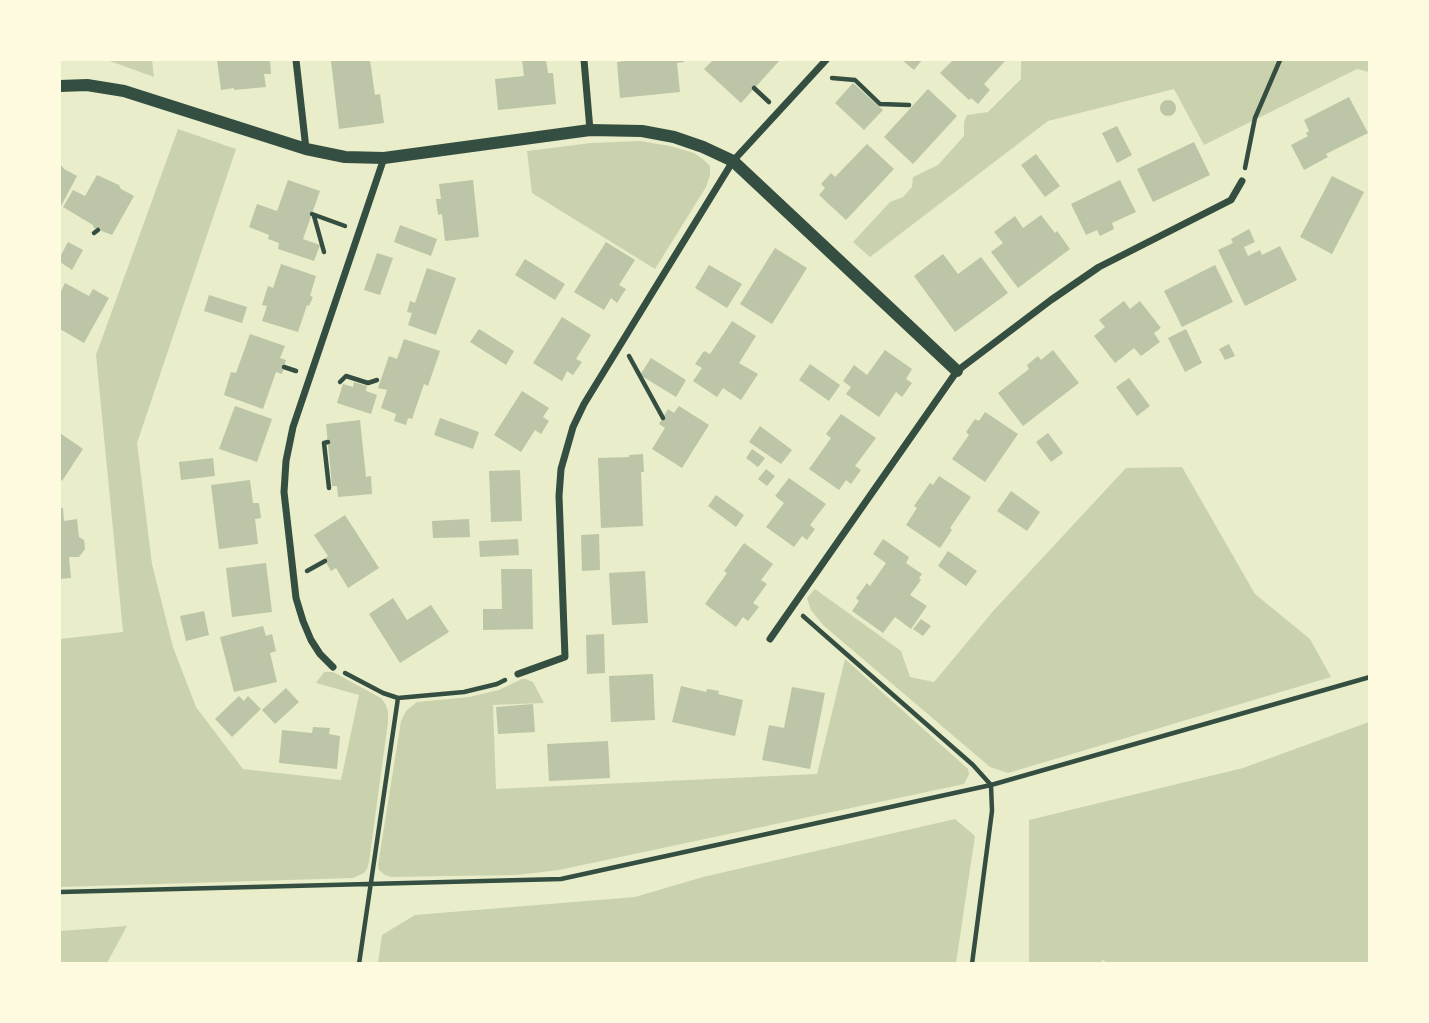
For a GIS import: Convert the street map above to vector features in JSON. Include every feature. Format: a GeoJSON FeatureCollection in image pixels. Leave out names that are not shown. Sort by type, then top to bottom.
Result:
{"type":"FeatureCollection","features":[{"type":"Feature","properties":{"kind":"street"},"geometry":{"type":"LineString","coordinates":[[296,60],[306,149]]}},
{"type":"Feature","properties":{"kind":"street"},"geometry":{"type":"LineString","coordinates":[[584,60],[590,130]]}},
{"type":"Feature","properties":{"kind":"street"},"geometry":{"type":"LineString","coordinates":[[518,674],[565,657],[559,496],[561,469],[573,427],[584,404],[733,161],[826,60]]}},
{"type":"Feature","properties":{"kind":"street"},"geometry":{"type":"LineString","coordinates":[[60,86],[86,85],[124,90],[306,149],[345,157],[384,158],[590,130],[642,131],[674,136],[733,161],[957,371]]}},
{"type":"Feature","properties":{"kind":"street"},"geometry":{"type":"LineString","coordinates":[[333,667],[311,640],[299,606],[284,492],[286,461],[293,428],[384,158]]}},
{"type":"Feature","properties":{"kind":"street"},"geometry":{"type":"LineString","coordinates":[[770,639],[957,371],[1099,267],[1231,200],[1242,181]]}},
{"type":"Feature","properties":{"kind":"path"},"geometry":{"type":"LineString","coordinates":[[1242,181],[1255,118],[1280,60]]}},
{"type":"Feature","properties":{"kind":"path"},"geometry":{"type":"LineString","coordinates":[[832,78],[855,80],[880,104],[909,105]]}},
{"type":"Feature","properties":{"kind":"path"},"geometry":{"type":"LineString","coordinates":[[324,252],[313,215],[360,230]]}},
{"type":"Feature","properties":{"kind":"path"},"geometry":{"type":"LineString","coordinates":[[627,352],[663,418]]}},
{"type":"Feature","properties":{"kind":"path"},"geometry":{"type":"LineString","coordinates":[[340,382],[346,376],[368,383],[377,380]]}},
{"type":"Feature","properties":{"kind":"path"},"geometry":{"type":"LineString","coordinates":[[328,442],[324,443],[329,488]]}},
{"type":"Feature","properties":{"kind":"path"},"geometry":{"type":"LineString","coordinates":[[792,607],[973,765],[991,785],[992,810],[972,964]]}},
{"type":"Feature","properties":{"kind":"path"},"geometry":{"type":"LineString","coordinates":[[333,667],[398,698],[464,692],[497,684],[518,674]]}},
{"type":"Feature","properties":{"kind":"path"},"geometry":{"type":"LineString","coordinates":[[60,892],[561,878],[991,785],[1370,677]]}},
{"type":"Feature","properties":{"kind":"path"},"geometry":{"type":"LineString","coordinates":[[359,964],[398,698]]}},
{"type":"Feature","properties":{"kind":"green space"},"geometry":{"type":"Polygon","coordinates":[[[107,60],[152,60],[154,77],[107,60]]]}},
{"type":"Feature","properties":{"kind":"green space"},"geometry":{"type":"Polygon","coordinates":[[[1369,60],[1369,72],[1357,69],[1204,145],[1174,89],[1048,121],[870,257],[853,242],[890,202],[903,197],[912,187],[913,177],[938,165],[964,136],[967,115],[988,112],[1021,79],[1021,62],[1369,60]]]}},
{"type":"Feature","properties":{"kind":"green space"},"geometry":{"type":"Polygon","coordinates":[[[178,129],[236,149],[137,443],[152,564],[173,647],[196,707],[243,769],[341,780],[359,695],[316,683],[324,672],[333,672],[381,698],[386,705],[388,722],[369,862],[364,873],[353,878],[60,887],[60,639],[123,632],[96,355],[178,129]]]}},
{"type":"Feature","properties":{"kind":"green space"},"geometry":{"type":"Polygon","coordinates":[[[640,141],[694,153],[710,166],[706,187],[655,269],[532,193],[527,151],[591,143],[640,141]]]}},
{"type":"Feature","properties":{"kind":"green space"},"geometry":{"type":"Polygon","coordinates":[[[1182,467],[1255,594],[1310,639],[1331,677],[1008,773],[990,767],[823,625],[811,610],[807,598],[815,589],[901,651],[910,677],[934,682],[994,610],[1126,468],[1182,467]]]}},
{"type":"Feature","properties":{"kind":"green space"},"geometry":{"type":"Polygon","coordinates":[[[845,659],[968,769],[969,774],[964,784],[559,870],[517,875],[391,877],[379,870],[401,721],[406,711],[417,702],[469,697],[499,690],[522,679],[533,682],[544,703],[493,705],[496,789],[817,774],[845,659]]]}},
{"type":"Feature","properties":{"kind":"green space"},"geometry":{"type":"Polygon","coordinates":[[[1369,722],[1369,963],[1109,964],[1103,960],[1100,963],[1029,963],[1029,820],[1243,768],[1369,722]]]}},
{"type":"Feature","properties":{"kind":"green space"},"geometry":{"type":"Polygon","coordinates":[[[955,819],[975,836],[956,963],[378,963],[382,935],[415,915],[635,897],[703,877],[955,819]]]}},
{"type":"Feature","properties":{"kind":"green space"},"geometry":{"type":"Polygon","coordinates":[[[127,926],[107,963],[60,963],[60,931],[127,926]]]}},
{"type":"Feature","properties":{"kind":"building"},"geometry":{"type":"Polygon","coordinates":[[[217,60],[270,60],[271,74],[264,74],[266,87],[221,90],[217,60]]]}},
{"type":"Feature","properties":{"kind":"building"},"geometry":{"type":"Polygon","coordinates":[[[370,60],[375,95],[380,94],[384,123],[339,129],[331,61],[370,60]]]}},
{"type":"Feature","properties":{"kind":"building"},"geometry":{"type":"Polygon","coordinates":[[[522,60],[546,60],[548,73],[553,73],[556,104],[498,110],[495,79],[524,76],[522,60]]]}},
{"type":"Feature","properties":{"kind":"building"},"geometry":{"type":"Polygon","coordinates":[[[684,60],[677,63],[680,92],[620,98],[617,62],[684,60]]]}},
{"type":"Feature","properties":{"kind":"building"},"geometry":{"type":"Polygon","coordinates":[[[713,60],[780,60],[741,103],[704,69],[713,60]]]}},
{"type":"Feature","properties":{"kind":"building"},"geometry":{"type":"Polygon","coordinates":[[[902,60],[922,60],[914,70],[902,60]]]}},
{"type":"Feature","properties":{"kind":"building"},"geometry":{"type":"Polygon","coordinates":[[[953,60],[1006,60],[984,84],[990,90],[978,104],[971,98],[969,100],[940,73],[953,60]]]}},
{"type":"Feature","properties":{"kind":"building"},"geometry":{"type":"Polygon","coordinates":[[[853,83],[883,110],[864,130],[835,103],[853,83]]]}},
{"type":"Feature","properties":{"kind":"building"},"geometry":{"type":"Polygon","coordinates":[[[928,89],[957,116],[913,164],[884,137],[928,89]]]}},
{"type":"Feature","properties":{"kind":"building"},"geometry":{"type":"Polygon","coordinates":[[[1349,97],[1368,133],[1326,154],[1328,157],[1304,170],[1291,145],[1308,136],[1306,133],[1309,131],[1304,120],[1349,97]]]}},
{"type":"Feature","properties":{"kind":"building"},"geometry":{"type":"Polygon","coordinates":[[[1168,100],[1176,108],[1168,116],[1160,108],[1168,100]]]}},
{"type":"Feature","properties":{"kind":"building"},"geometry":{"type":"Polygon","coordinates":[[[1117,126],[1132,155],[1117,163],[1102,133],[1117,126]]]}},
{"type":"Feature","properties":{"kind":"building"},"geometry":{"type":"Polygon","coordinates":[[[1194,142],[1210,175],[1153,202],[1137,169],[1194,142]]]}},
{"type":"Feature","properties":{"kind":"building"},"geometry":{"type":"Polygon","coordinates":[[[867,144],[894,169],[846,220],[819,195],[825,188],[821,184],[831,173],[835,177],[867,144]]]}},
{"type":"Feature","properties":{"kind":"building"},"geometry":{"type":"Polygon","coordinates":[[[1036,154],[1060,186],[1045,197],[1021,165],[1036,154]]]}},
{"type":"Feature","properties":{"kind":"building"},"geometry":{"type":"Polygon","coordinates":[[[60,164],[77,176],[60,208],[60,164]]]}},
{"type":"Feature","properties":{"kind":"building"},"geometry":{"type":"Polygon","coordinates":[[[97,175],[119,185],[134,196],[112,235],[94,228],[63,207],[73,190],[85,196],[97,175]]]}},
{"type":"Feature","properties":{"kind":"building"},"geometry":{"type":"Polygon","coordinates":[[[1332,176],[1364,192],[1332,254],[1300,237],[1332,176]]]}},
{"type":"Feature","properties":{"kind":"building"},"geometry":{"type":"Polygon","coordinates":[[[288,180],[320,191],[303,239],[320,245],[314,261],[278,249],[279,243],[268,239],[269,235],[249,227],[257,204],[277,211],[288,180]]]}},
{"type":"Feature","properties":{"kind":"building"},"geometry":{"type":"Polygon","coordinates":[[[473,180],[479,237],[445,241],[442,214],[438,215],[436,199],[441,199],[439,184],[473,180]]]}},
{"type":"Feature","properties":{"kind":"building"},"geometry":{"type":"Polygon","coordinates":[[[1120,180],[1136,212],[1112,223],[1114,229],[1100,236],[1097,230],[1086,235],[1071,204],[1120,180]]]}},
{"type":"Feature","properties":{"kind":"building"},"geometry":{"type":"Polygon","coordinates":[[[1041,215],[1070,249],[1018,288],[991,252],[1003,243],[994,232],[1015,216],[1023,228],[1041,215]]]}},
{"type":"Feature","properties":{"kind":"building"},"geometry":{"type":"Polygon","coordinates":[[[400,225],[437,239],[431,256],[394,242],[400,225]]]}},
{"type":"Feature","properties":{"kind":"building"},"geometry":{"type":"Polygon","coordinates":[[[1249,229],[1255,242],[1244,247],[1248,256],[1260,250],[1262,255],[1280,246],[1297,280],[1245,306],[1218,250],[1233,243],[1231,239],[1249,229]]]}},
{"type":"Feature","properties":{"kind":"building"},"geometry":{"type":"Polygon","coordinates":[[[68,242],[83,250],[72,270],[60,262],[68,242]]]}},
{"type":"Feature","properties":{"kind":"building"},"geometry":{"type":"Polygon","coordinates":[[[606,242],[635,260],[619,285],[626,289],[617,303],[611,298],[604,310],[574,292],[606,242]]]}},
{"type":"Feature","properties":{"kind":"building"},"geometry":{"type":"Polygon","coordinates":[[[775,248],[807,268],[772,324],[740,304],[775,248]]]}},
{"type":"Feature","properties":{"kind":"building"},"geometry":{"type":"Polygon","coordinates":[[[377,253],[393,258],[380,295],[364,290],[377,253]]]}},
{"type":"Feature","properties":{"kind":"building"},"geometry":{"type":"Polygon","coordinates":[[[943,254],[958,274],[981,257],[1008,293],[955,332],[914,276],[943,254]]]}},
{"type":"Feature","properties":{"kind":"building"},"geometry":{"type":"Polygon","coordinates":[[[525,259],[565,284],[555,300],[515,275],[525,259]]]}},
{"type":"Feature","properties":{"kind":"building"},"geometry":{"type":"Polygon","coordinates":[[[281,264],[316,276],[310,296],[313,297],[309,306],[307,305],[298,332],[262,321],[267,306],[262,305],[268,286],[273,288],[281,264]]]}},
{"type":"Feature","properties":{"kind":"building"},"geometry":{"type":"Polygon","coordinates":[[[709,265],[742,284],[727,308],[695,288],[709,265]]]}},
{"type":"Feature","properties":{"kind":"building"},"geometry":{"type":"Polygon","coordinates":[[[1215,265],[1233,302],[1182,327],[1164,291],[1215,265]]]}},
{"type":"Feature","properties":{"kind":"building"},"geometry":{"type":"Polygon","coordinates":[[[427,268],[456,278],[436,335],[408,325],[412,313],[407,312],[410,301],[415,303],[427,268]]]}},
{"type":"Feature","properties":{"kind":"building"},"geometry":{"type":"Polygon","coordinates":[[[65,283],[89,296],[93,289],[109,298],[84,343],[60,329],[60,293],[65,283]]]}},
{"type":"Feature","properties":{"kind":"building"},"geometry":{"type":"Polygon","coordinates":[[[209,295],[247,307],[242,323],[204,311],[209,295]]]}},
{"type":"Feature","properties":{"kind":"building"},"geometry":{"type":"Polygon","coordinates":[[[1124,301],[1130,309],[1140,301],[1161,328],[1154,333],[1160,342],[1141,356],[1134,348],[1115,363],[1094,336],[1105,327],[1099,320],[1124,301]]]}},
{"type":"Feature","properties":{"kind":"building"},"geometry":{"type":"Polygon","coordinates":[[[562,317],[591,335],[576,359],[582,362],[573,375],[567,371],[562,381],[533,363],[562,317]]]}},
{"type":"Feature","properties":{"kind":"building"},"geometry":{"type":"Polygon","coordinates":[[[732,321],[756,336],[739,363],[758,374],[741,400],[723,388],[717,397],[693,381],[702,368],[695,364],[704,351],[710,354],[732,321]]]}},
{"type":"Feature","properties":{"kind":"building"},"geometry":{"type":"Polygon","coordinates":[[[479,329],[514,351],[506,365],[470,342],[479,329]]]}},
{"type":"Feature","properties":{"kind":"building"},"geometry":{"type":"Polygon","coordinates":[[[1186,329],[1202,363],[1185,372],[1168,338],[1186,329]]]}},
{"type":"Feature","properties":{"kind":"building"},"geometry":{"type":"Polygon","coordinates":[[[250,334],[285,346],[280,358],[286,360],[282,374],[276,372],[263,409],[224,395],[231,372],[236,373],[250,334]]]}},
{"type":"Feature","properties":{"kind":"building"},"geometry":{"type":"Polygon","coordinates":[[[404,339],[440,351],[428,386],[424,384],[412,419],[408,418],[406,425],[394,421],[396,414],[381,408],[387,390],[378,388],[389,356],[397,359],[404,339]]]}},
{"type":"Feature","properties":{"kind":"building"},"geometry":{"type":"Polygon","coordinates":[[[1229,344],[1235,356],[1225,360],[1219,349],[1229,344]]]}},
{"type":"Feature","properties":{"kind":"building"},"geometry":{"type":"Polygon","coordinates":[[[885,350],[912,369],[906,379],[912,383],[902,397],[896,392],[879,417],[846,394],[851,387],[843,381],[854,365],[867,375],[885,350]]]}},
{"type":"Feature","properties":{"kind":"building"},"geometry":{"type":"Polygon","coordinates":[[[1053,350],[1079,383],[1023,426],[998,393],[1029,369],[1027,365],[1038,356],[1041,360],[1053,350]]]}},
{"type":"Feature","properties":{"kind":"building"},"geometry":{"type":"Polygon","coordinates":[[[651,358],[686,380],[676,397],[640,375],[651,358]]]}},
{"type":"Feature","properties":{"kind":"building"},"geometry":{"type":"Polygon","coordinates":[[[810,364],[840,385],[829,401],[799,380],[810,364]]]}},
{"type":"Feature","properties":{"kind":"building"},"geometry":{"type":"Polygon","coordinates":[[[1129,378],[1150,406],[1137,416],[1116,387],[1129,378]]]}},
{"type":"Feature","properties":{"kind":"building"},"geometry":{"type":"Polygon","coordinates":[[[354,382],[367,386],[366,391],[377,395],[371,414],[337,403],[343,384],[353,387],[354,382]]]}},
{"type":"Feature","properties":{"kind":"building"},"geometry":{"type":"Polygon","coordinates":[[[522,391],[549,408],[543,417],[549,421],[541,434],[535,430],[521,452],[494,435],[522,391]]]}},
{"type":"Feature","properties":{"kind":"building"},"geometry":{"type":"Polygon","coordinates":[[[235,406],[272,419],[257,462],[219,449],[235,406]]]}},
{"type":"Feature","properties":{"kind":"building"},"geometry":{"type":"Polygon","coordinates":[[[679,406],[709,425],[682,468],[652,449],[665,428],[659,424],[668,409],[674,413],[679,406]]]}},
{"type":"Feature","properties":{"kind":"building"},"geometry":{"type":"Polygon","coordinates":[[[985,412],[1018,434],[985,482],[952,459],[969,435],[966,432],[975,419],[979,421],[985,412]]]}},
{"type":"Feature","properties":{"kind":"building"},"geometry":{"type":"Polygon","coordinates":[[[841,414],[876,438],[855,466],[861,470],[851,484],[846,480],[839,490],[809,469],[831,438],[826,434],[841,414]]]}},
{"type":"Feature","properties":{"kind":"building"},"geometry":{"type":"Polygon","coordinates":[[[440,418],[479,432],[473,449],[434,435],[440,418]]]}},
{"type":"Feature","properties":{"kind":"building"},"geometry":{"type":"Polygon","coordinates":[[[360,420],[366,477],[371,476],[372,494],[338,497],[337,486],[332,486],[326,424],[360,420]]]}},
{"type":"Feature","properties":{"kind":"building"},"geometry":{"type":"Polygon","coordinates":[[[760,426],[792,450],[781,464],[749,442],[760,426]]]}},
{"type":"Feature","properties":{"kind":"building"},"geometry":{"type":"Polygon","coordinates":[[[60,433],[83,449],[62,481],[60,479],[60,433]]]}},
{"type":"Feature","properties":{"kind":"building"},"geometry":{"type":"Polygon","coordinates":[[[1048,433],[1063,453],[1051,462],[1036,442],[1048,433]]]}},
{"type":"Feature","properties":{"kind":"building"},"geometry":{"type":"Polygon","coordinates":[[[752,449],[765,458],[758,467],[746,458],[752,449]]]}},
{"type":"Feature","properties":{"kind":"building"},"geometry":{"type":"Polygon","coordinates":[[[643,454],[643,526],[601,528],[598,458],[643,454]]]}},
{"type":"Feature","properties":{"kind":"building"},"geometry":{"type":"Polygon","coordinates":[[[213,458],[215,476],[181,480],[179,462],[213,458]]]}},
{"type":"Feature","properties":{"kind":"building"},"geometry":{"type":"Polygon","coordinates":[[[766,469],[775,476],[767,486],[758,479],[766,469]]]}},
{"type":"Feature","properties":{"kind":"building"},"geometry":{"type":"Polygon","coordinates":[[[520,470],[522,521],[491,522],[489,471],[520,470]]]}},
{"type":"Feature","properties":{"kind":"building"},"geometry":{"type":"Polygon","coordinates":[[[939,476],[971,497],[940,548],[906,525],[917,508],[914,506],[930,483],[933,485],[939,476]]]}},
{"type":"Feature","properties":{"kind":"building"},"geometry":{"type":"Polygon","coordinates":[[[789,478],[826,504],[810,525],[815,529],[807,540],[802,536],[794,547],[766,527],[784,503],[775,496],[789,478]]]}},
{"type":"Feature","properties":{"kind":"building"},"geometry":{"type":"Polygon","coordinates":[[[250,480],[253,503],[259,503],[261,518],[255,519],[258,544],[219,549],[211,485],[250,480]]]}},
{"type":"Feature","properties":{"kind":"building"},"geometry":{"type":"Polygon","coordinates":[[[1011,491],[1040,512],[1027,531],[997,511],[1011,491]]]}},
{"type":"Feature","properties":{"kind":"building"},"geometry":{"type":"Polygon","coordinates":[[[716,495],[744,515],[736,527],[708,506],[716,495]]]}},
{"type":"Feature","properties":{"kind":"building"},"geometry":{"type":"Polygon","coordinates":[[[60,508],[63,508],[64,521],[77,519],[79,537],[84,540],[85,549],[79,557],[69,557],[71,578],[60,579],[60,508]]]}},
{"type":"Feature","properties":{"kind":"building"},"geometry":{"type":"Polygon","coordinates":[[[345,515],[379,568],[348,588],[336,568],[331,571],[324,559],[328,556],[314,535],[345,515]]]}},
{"type":"Feature","properties":{"kind":"building"},"geometry":{"type":"Polygon","coordinates":[[[469,519],[470,537],[433,538],[432,521],[469,519]]]}},
{"type":"Feature","properties":{"kind":"building"},"geometry":{"type":"Polygon","coordinates":[[[599,534],[600,570],[582,571],[581,535],[599,534]]]}},
{"type":"Feature","properties":{"kind":"building"},"geometry":{"type":"Polygon","coordinates":[[[518,539],[519,555],[480,557],[479,541],[518,539]]]}},
{"type":"Feature","properties":{"kind":"building"},"geometry":{"type":"Polygon","coordinates":[[[883,539],[909,557],[906,563],[922,574],[919,578],[921,580],[910,595],[927,606],[911,629],[895,617],[883,633],[852,611],[859,601],[856,598],[867,583],[870,586],[886,563],[873,554],[883,539]]]}},
{"type":"Feature","properties":{"kind":"building"},"geometry":{"type":"Polygon","coordinates":[[[744,543],[773,564],[761,580],[767,584],[753,603],[759,607],[748,621],[743,617],[736,627],[705,604],[744,543]]]}},
{"type":"Feature","properties":{"kind":"building"},"geometry":{"type":"Polygon","coordinates":[[[948,551],[977,571],[966,586],[938,566],[948,551]]]}},
{"type":"Feature","properties":{"kind":"building"},"geometry":{"type":"Polygon","coordinates":[[[266,563],[272,612],[232,617],[226,568],[266,563]]]}},
{"type":"Feature","properties":{"kind":"building"},"geometry":{"type":"Polygon","coordinates":[[[501,569],[532,569],[533,629],[483,630],[483,609],[502,609],[501,569]]]}},
{"type":"Feature","properties":{"kind":"building"},"geometry":{"type":"Polygon","coordinates":[[[645,571],[648,623],[612,625],[609,573],[645,571]]]}},
{"type":"Feature","properties":{"kind":"building"},"geometry":{"type":"Polygon","coordinates":[[[393,598],[407,620],[431,605],[449,632],[400,663],[369,614],[393,598]]]}},
{"type":"Feature","properties":{"kind":"building"},"geometry":{"type":"Polygon","coordinates":[[[204,611],[209,635],[186,641],[180,616],[204,611]]]}},
{"type":"Feature","properties":{"kind":"building"},"geometry":{"type":"Polygon","coordinates":[[[921,619],[931,626],[923,636],[913,629],[921,619]]]}},
{"type":"Feature","properties":{"kind":"building"},"geometry":{"type":"Polygon","coordinates":[[[263,626],[266,636],[272,634],[276,651],[270,653],[277,682],[234,692],[220,637],[263,626]]]}},
{"type":"Feature","properties":{"kind":"building"},"geometry":{"type":"Polygon","coordinates":[[[604,634],[605,673],[587,674],[586,635],[604,634]]]}},
{"type":"Feature","properties":{"kind":"building"},"geometry":{"type":"Polygon","coordinates":[[[653,674],[655,720],[611,722],[609,676],[653,674]]]}},
{"type":"Feature","properties":{"kind":"building"},"geometry":{"type":"Polygon","coordinates":[[[681,686],[706,692],[707,689],[719,691],[718,694],[743,700],[735,736],[672,722],[681,686]]]}},
{"type":"Feature","properties":{"kind":"building"},"geometry":{"type":"Polygon","coordinates":[[[792,687],[825,693],[810,769],[762,760],[769,725],[784,728],[792,687]]]}},
{"type":"Feature","properties":{"kind":"building"},"geometry":{"type":"Polygon","coordinates":[[[286,688],[299,702],[275,724],[262,710],[286,688]]]}},
{"type":"Feature","properties":{"kind":"building"},"geometry":{"type":"Polygon","coordinates":[[[239,696],[244,701],[248,696],[261,709],[232,737],[215,719],[239,696]]]}},
{"type":"Feature","properties":{"kind":"building"},"geometry":{"type":"Polygon","coordinates":[[[533,704],[535,732],[498,734],[496,707],[533,704]]]}},
{"type":"Feature","properties":{"kind":"building"},"geometry":{"type":"Polygon","coordinates":[[[313,727],[330,728],[329,734],[340,736],[337,769],[279,763],[282,730],[312,733],[313,727]]]}},
{"type":"Feature","properties":{"kind":"building"},"geometry":{"type":"Polygon","coordinates":[[[608,741],[610,778],[549,781],[547,744],[608,741]]]}}]}
